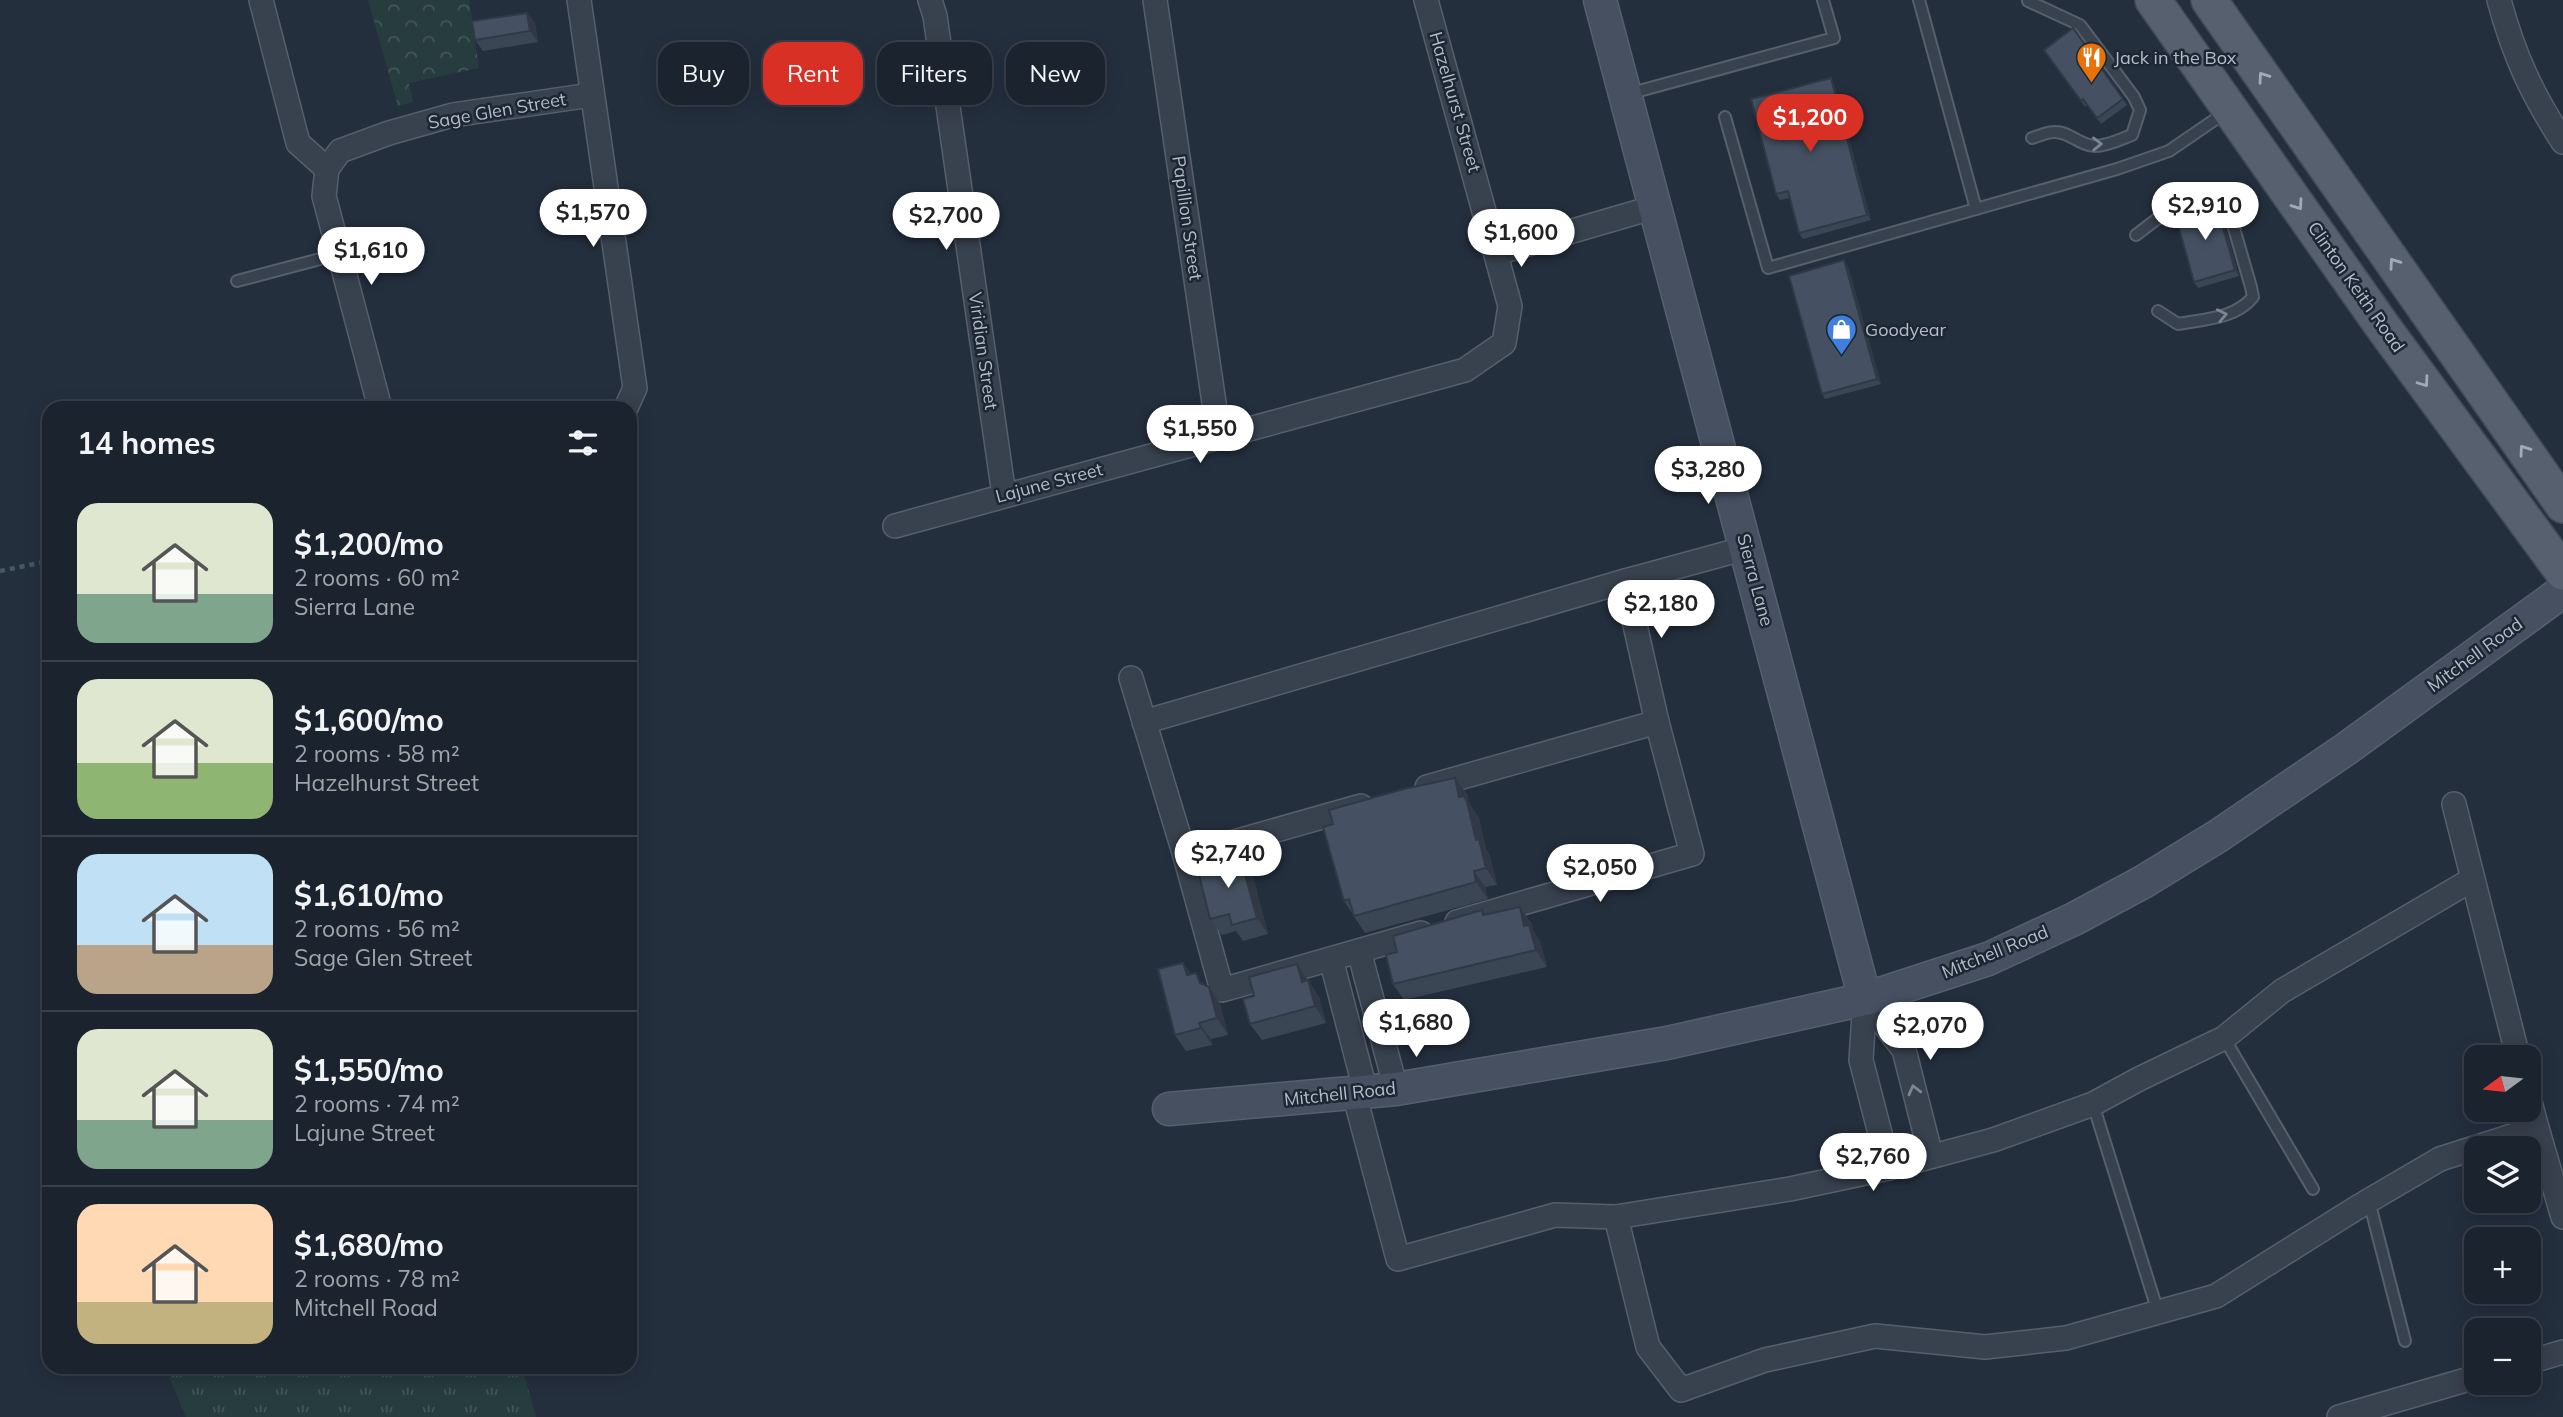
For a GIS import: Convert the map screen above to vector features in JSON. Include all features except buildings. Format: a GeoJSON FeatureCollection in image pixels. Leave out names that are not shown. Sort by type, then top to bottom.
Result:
{"type":"FeatureCollection","features":[{"type":"Feature","properties":{"kind":"main road","name":"Clinton Keith Road"},"geometry":{"type":"LineString","coordinates":[[2153,0],[2383,327],[2563,572]]}},
{"type":"Feature","properties":{"kind":"main road"},"geometry":{"type":"LineString","coordinates":[[2209,0],[2563,506]]}},
{"type":"Feature","properties":{"kind":"street"},"geometry":{"type":"LineString","coordinates":[[261,0],[298,143],[327,169],[324,196],[378,401]]}},
{"type":"Feature","properties":{"kind":"street","name":"Sage Glen Street"},"geometry":{"type":"LineString","coordinates":[[579,0],[635,388],[629,401]]}},
{"type":"Feature","properties":{"kind":"street","name":"Viridian Street"},"geometry":{"type":"LineString","coordinates":[[930,0],[935,16],[1004,495]]}},
{"type":"Feature","properties":{"kind":"street","name":"Papillion Street"},"geometry":{"type":"LineString","coordinates":[[1155,0],[1219,437]]}},
{"type":"Feature","properties":{"kind":"street","name":"Hazelhurst Street"},"geometry":{"type":"LineString","coordinates":[[1426,0],[1510,306],[1504,343],[1484,357]]}},
{"type":"Feature","properties":{"kind":"street","name":"Sierra Lane"},"geometry":{"type":"LineString","coordinates":[[1600,0],[1866,999]]}},
{"type":"Feature","properties":{"kind":"street"},"geometry":{"type":"LineString","coordinates":[[2499,0],[2511,43],[2538,103],[2563,142]]}},
{"type":"Feature","properties":{"kind":"street","name":"Sage Glen Street"},"geometry":{"type":"LineString","coordinates":[[327,169],[341,151],[389,133],[453,115],[591,95]]}},
{"type":"Feature","properties":{"kind":"street"},"geometry":{"type":"LineString","coordinates":[[1497,253],[1656,207]]}},
{"type":"Feature","properties":{"kind":"street","name":"Lajune Street"},"geometry":{"type":"LineString","coordinates":[[895,526],[1465,370],[1484,357]]}},
{"type":"Feature","properties":{"kind":"street"},"geometry":{"type":"LineString","coordinates":[[1144,722],[1746,548]]}},
{"type":"Feature","properties":{"kind":"street"},"geometry":{"type":"LineString","coordinates":[[1131,678],[1222,990],[1692,854],[1657,722],[1625,581]]}},
{"type":"Feature","properties":{"kind":"street","name":"Mitchell Road"},"geometry":{"type":"LineString","coordinates":[[1169,1109],[1372,1092],[1667,1043],[1866,999],[1988,959],[2074,919],[2143,882],[2218,836],[2346,749],[2563,591]]}},
{"type":"Feature","properties":{"kind":"street"},"geometry":{"type":"LineString","coordinates":[[1408,793],[1657,722]]}},
{"type":"Feature","properties":{"kind":"street"},"geometry":{"type":"LineString","coordinates":[[1185,856],[1382,800]]}},
{"type":"Feature","properties":{"kind":"street"},"geometry":{"type":"LineString","coordinates":[[2454,804],[2515,1045]]}},
{"type":"Feature","properties":{"kind":"street"},"geometry":{"type":"LineString","coordinates":[[1359,951],[1372,1092],[1398,1259],[1555,1215],[1616,1217],[1790,1189],[1889,1168],[1993,1140],[2093,1104],[2224,1038],[2282,991],[2473,879]]}},
{"type":"Feature","properties":{"kind":"street"},"geometry":{"type":"LineString","coordinates":[[1331,959],[1372,1092]]}},
{"type":"Feature","properties":{"kind":"street"},"geometry":{"type":"LineString","coordinates":[[1866,999],[1904,1050],[1931,1156]]}},
{"type":"Feature","properties":{"kind":"street"},"geometry":{"type":"LineString","coordinates":[[1866,999],[1861,1060],[1889,1168]]}},
{"type":"Feature","properties":{"kind":"street"},"geometry":{"type":"LineString","coordinates":[[2535,1122],[2563,1217]]}},
{"type":"Feature","properties":{"kind":"street"},"geometry":{"type":"LineString","coordinates":[[1616,1217],[1648,1347],[1682,1390],[1765,1360],[1875,1336],[1985,1347],[2066,1338],[2216,1297],[2368,1201],[2441,1159],[2537,1128]]}},
{"type":"Feature","properties":{"kind":"street"},"geometry":{"type":"LineString","coordinates":[[2541,1358],[2563,1352]]}},
{"type":"Feature","properties":{"kind":"street"},"geometry":{"type":"LineString","coordinates":[[2339,1417],[2464,1381]]}},
{"type":"Feature","properties":{"kind":"lane"},"geometry":{"type":"LineString","coordinates":[[1625,95],[1834,38],[1824,2],[1837,0]]}},
{"type":"Feature","properties":{"kind":"lane"},"geometry":{"type":"LineString","coordinates":[[1919,0],[1976,209]]}},
{"type":"Feature","properties":{"kind":"lane"},"geometry":{"type":"LineString","coordinates":[[2028,1],[2080,26],[2134,97],[2140,110],[2132,135],[2112,143],[2096,146],[2082,144],[2070,136],[2054,132],[2032,138]]}},
{"type":"Feature","properties":{"kind":"lane"},"geometry":{"type":"LineString","coordinates":[[1725,117],[1768,268],[2091,177],[2169,150],[2231,108]]}},
{"type":"Feature","properties":{"kind":"lane"},"geometry":{"type":"LineString","coordinates":[[2136,234],[2196,193],[2209,192],[2219,196],[2227,204],[2252,287],[2253,297],[2234,313],[2178,324],[2158,311]]}},
{"type":"Feature","properties":{"kind":"lane"},"geometry":{"type":"LineString","coordinates":[[237,281],[339,254]]}},
{"type":"Feature","properties":{"kind":"lane"},"geometry":{"type":"LineString","coordinates":[[2224,1038],[2313,1189]]}},
{"type":"Feature","properties":{"kind":"lane"},"geometry":{"type":"LineString","coordinates":[[2093,1104],[2158,1312]]}},
{"type":"Feature","properties":{"kind":"lane"},"geometry":{"type":"LineString","coordinates":[[2368,1201],[2405,1341]]}},
{"type":"Feature","properties":{"kind":"path"},"geometry":{"type":"LineString","coordinates":[[0,571],[42,562]]}},
{"type":"Feature","properties":{"kind":"green space"},"geometry":{"type":"Polygon","coordinates":[[[368,0],[469,0],[479,68],[409,83],[413,102],[398,106],[368,0]]]}},
{"type":"Feature","properties":{"kind":"green space"},"geometry":{"type":"Polygon","coordinates":[[[168,1374],[524,1374],[536,1417],[186,1417],[168,1374]]]}},
{"type":"Feature","properties":{"kind":"place","name":"Jack in the Box"},"geometry":{"type":"Point","coordinates":[2091,85]}},
{"type":"Feature","properties":{"kind":"place","name":"Goodyear"},"geometry":{"type":"Point","coordinates":[1842,357]}}]}
